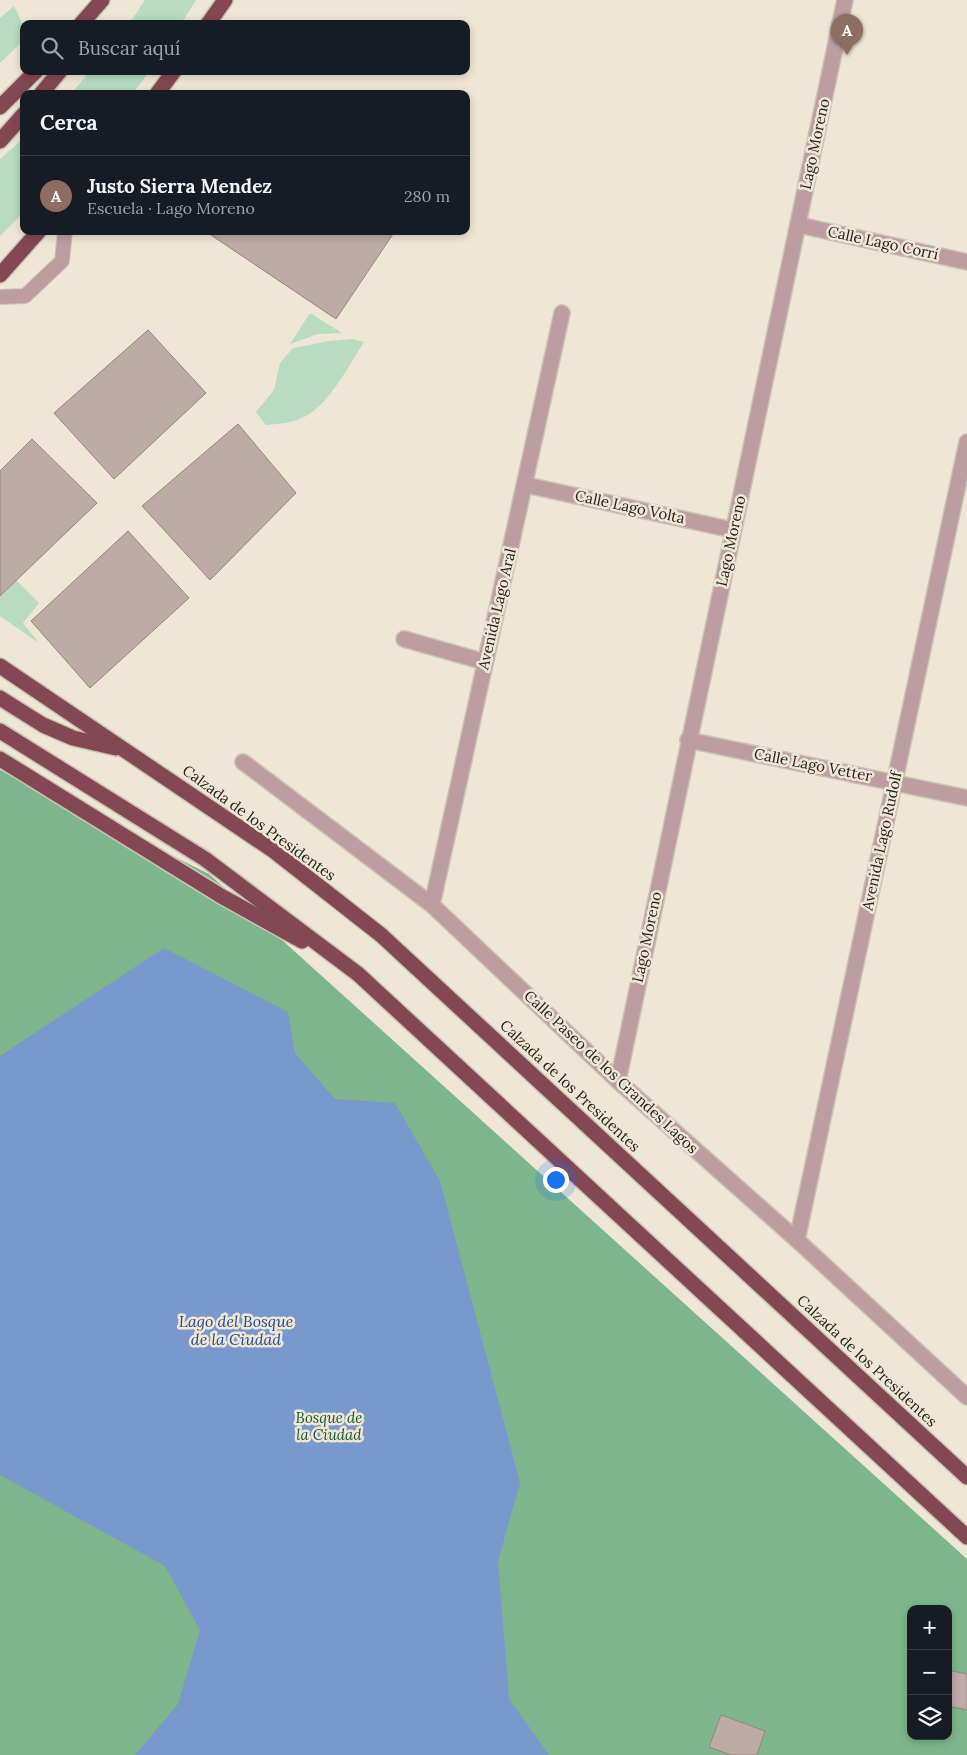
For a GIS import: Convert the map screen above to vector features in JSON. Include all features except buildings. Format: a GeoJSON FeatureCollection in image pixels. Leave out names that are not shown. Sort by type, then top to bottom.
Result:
{"type":"FeatureCollection","features":[{"type":"Feature","properties":{"kind":"highway"},"geometry":{"type":"LineString","coordinates":[[85,20],[103,0]]}},
{"type":"Feature","properties":{"kind":"highway"},"geometry":{"type":"LineString","coordinates":[[96,20],[103,0]]}},
{"type":"Feature","properties":{"kind":"highway"},"geometry":{"type":"LineString","coordinates":[[211,20],[225,0]]}},
{"type":"Feature","properties":{"kind":"highway"},"geometry":{"type":"LineString","coordinates":[[0,107],[32,75]]}},
{"type":"Feature","properties":{"kind":"highway"},"geometry":{"type":"LineString","coordinates":[[44,90],[57,75]]}},
{"type":"Feature","properties":{"kind":"highway"},"geometry":{"type":"LineString","coordinates":[[160,90],[171,75]]}},
{"type":"Feature","properties":{"kind":"highway"},"geometry":{"type":"LineString","coordinates":[[0,141],[20,118]]}},
{"type":"Feature","properties":{"kind":"highway"},"geometry":{"type":"LineString","coordinates":[[0,274],[35,235]]}},
{"type":"Feature","properties":{"kind":"highway","name":"Calzada de los Presidentes"},"geometry":{"type":"LineString","coordinates":[[0,666],[274,851],[381,935],[967,1477]]}},
{"type":"Feature","properties":{"kind":"highway"},"geometry":{"type":"LineString","coordinates":[[0,698],[43,725],[73,738],[125,750]]}},
{"type":"Feature","properties":{"kind":"highway"},"geometry":{"type":"LineString","coordinates":[[0,731],[205,859],[347,965],[967,1537]]}},
{"type":"Feature","properties":{"kind":"highway"},"geometry":{"type":"LineString","coordinates":[[0,759],[221,896],[347,965]]}},
{"type":"Feature","properties":{"kind":"street","name":"Lago Moreno"},"geometry":{"type":"LineString","coordinates":[[618,1081],[688,740],[799,225],[845,0]]}},
{"type":"Feature","properties":{"kind":"street","name":"Calle Lago Corrí"},"geometry":{"type":"LineString","coordinates":[[799,225],[967,262]]}},
{"type":"Feature","properties":{"kind":"street","name":"Avenida Lago Aral"},"geometry":{"type":"LineString","coordinates":[[432,905],[526,485],[562,313]]}},
{"type":"Feature","properties":{"kind":"street","name":"Avenida Lago Rudolf"},"geometry":{"type":"LineString","coordinates":[[797,1240],[967,442]]}},
{"type":"Feature","properties":{"kind":"street","name":"Calle Lago Volta"},"geometry":{"type":"LineString","coordinates":[[526,485],[733,530]]}},
{"type":"Feature","properties":{"kind":"street"},"geometry":{"type":"LineString","coordinates":[[404,639],[485,662]]}},
{"type":"Feature","properties":{"kind":"street","name":"Calle Lago Vetter"},"geometry":{"type":"LineString","coordinates":[[688,740],[967,798]]}},
{"type":"Feature","properties":{"kind":"street","name":"Calle Paseo de los Grandes Lagos"},"geometry":{"type":"LineString","coordinates":[[242,762],[432,905],[618,1081],[797,1240],[967,1397]]}},
{"type":"Feature","properties":{"kind":"lane"},"geometry":{"type":"LineString","coordinates":[[0,297],[25,296],[62,261],[65,235]]}},
{"type":"Feature","properties":{"kind":"green space"},"geometry":{"type":"Polygon","coordinates":[[[145,0],[196,0],[184,20],[132,20],[145,0]]]}},
{"type":"Feature","properties":{"kind":"green space"},"geometry":{"type":"Polygon","coordinates":[[[14,6],[21,20],[20,44],[0,63],[0,18],[14,6]]]}},
{"type":"Feature","properties":{"kind":"green space"},"geometry":{"type":"Polygon","coordinates":[[[87,75],[147,75],[135,90],[74,90],[87,75]]]}},
{"type":"Feature","properties":{"kind":"green space"},"geometry":{"type":"Polygon","coordinates":[[[20,142],[20,216],[0,236],[0,159],[20,142]]]}},
{"type":"Feature","properties":{"kind":"green space"},"geometry":{"type":"Polygon","coordinates":[[[310,313],[342,333],[318,334],[290,344],[310,313]]]}},
{"type":"Feature","properties":{"kind":"green space"},"geometry":{"type":"Polygon","coordinates":[[[353,339],[364,342],[338,384],[322,403],[299,419],[266,425],[256,412],[274,390],[280,363],[293,348],[329,341],[353,339]]]}},
{"type":"Feature","properties":{"kind":"green space"},"geometry":{"type":"Polygon","coordinates":[[[16,580],[39,603],[23,623],[39,643],[0,616],[0,596],[16,580]]]}},
{"type":"Feature","properties":{"kind":"green space","name":"Bosque de la Ciudad"},"geometry":{"type":"Polygon","coordinates":[[[0,770],[209,874],[967,1559],[967,1755],[0,1755],[0,770]]]}},
{"type":"Feature","properties":{"kind":"water","name":"Lago del Bosque de la Ciudad"},"geometry":{"type":"Polygon","coordinates":[[[164,948],[288,1012],[295,1053],[335,1099],[395,1103],[440,1181],[520,1483],[498,1561],[509,1699],[549,1755],[135,1755],[178,1704],[200,1630],[165,1566],[0,1475],[0,1056],[164,948]]]}},
{"type":"Feature","properties":{"kind":"place","name":"Justo Sierra Mendez"},"geometry":{"type":"Point","coordinates":[847,55]}}]}
